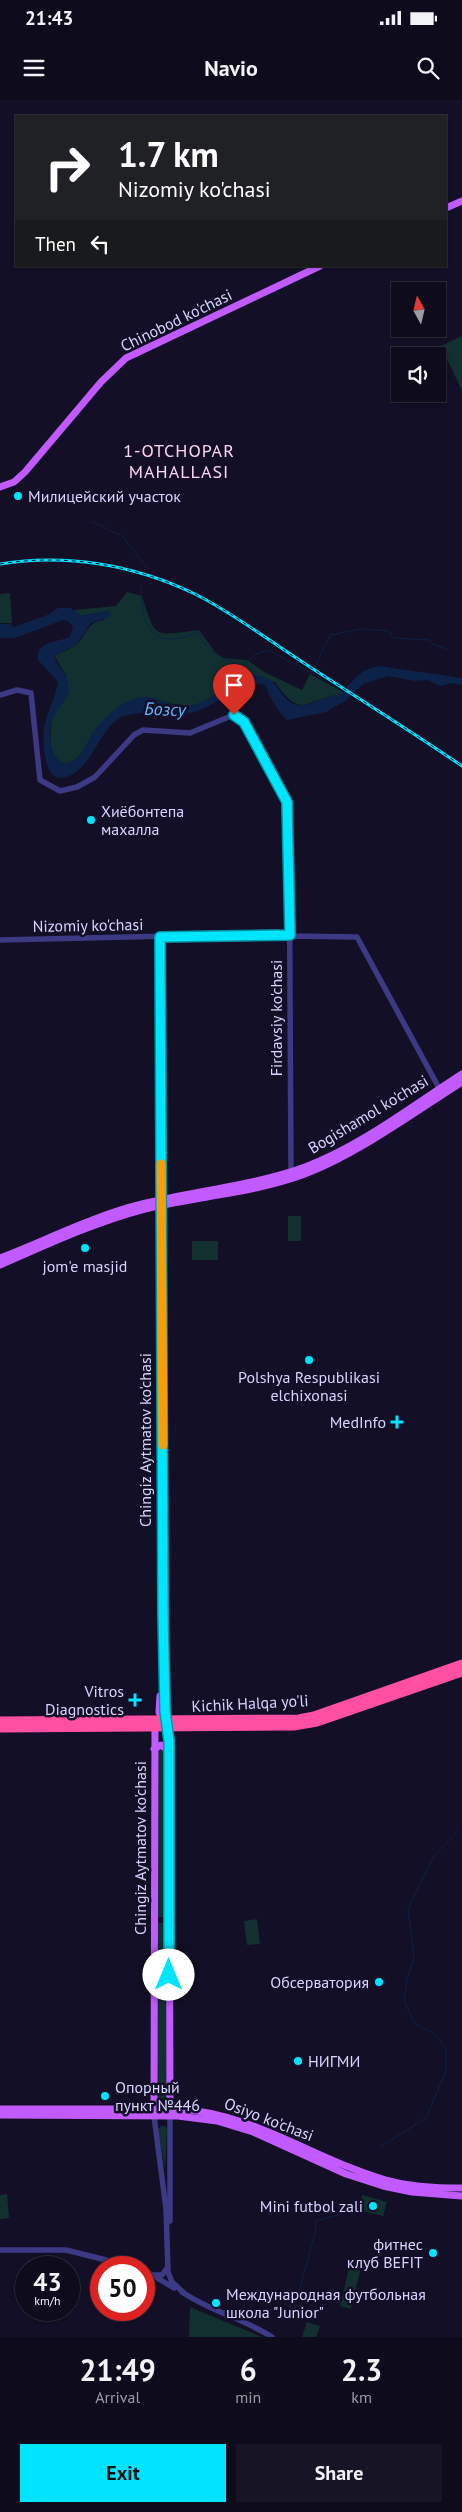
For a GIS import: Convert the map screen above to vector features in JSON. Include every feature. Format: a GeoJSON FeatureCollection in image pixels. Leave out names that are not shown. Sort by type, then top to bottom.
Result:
{"type":"FeatureCollection","features":[{"type":"Feature","properties":{"kind":"highway","name":"Kichik Halqa yo'li"},"geometry":{"type":"LineString","coordinates":[[0,1728],[306,1718],[462,1664]]}},
{"type":"Feature","properties":{"kind":"highway","name":"Kichik Halqa yo'li"},"geometry":{"type":"LineString","coordinates":[[0,1721],[161,1722],[294,1726],[309,1724],[462,1672]]}},
{"type":"Feature","properties":{"kind":"main road"},"geometry":{"type":"LineString","coordinates":[[447,208],[462,201]]}},
{"type":"Feature","properties":{"kind":"main road","name":"Chinobod ko'chasi"},"geometry":{"type":"LineString","coordinates":[[0,487],[14,482],[26,472],[101,382],[123,360],[148,346],[318,267]]}},
{"type":"Feature","properties":{"kind":"main road","name":"Bogishamol ko'chasi"},"geometry":{"type":"LineString","coordinates":[[0,1265],[32,1248],[104,1216],[281,1181],[312,1171],[377,1136],[462,1074]]}},
{"type":"Feature","properties":{"kind":"main road","name":"Bogishamol ko'chasi"},"geometry":{"type":"LineString","coordinates":[[161,1204],[291,1172],[335,1153],[441,1091],[462,1082]]}},
{"type":"Feature","properties":{"kind":"main road","name":"Chingiz Aytmatov ko'chasi"},"geometry":{"type":"LineString","coordinates":[[154,2112],[154,1749],[161,1722],[163,1614],[161,1204]]}},
{"type":"Feature","properties":{"kind":"main road","name":"Chingiz Aytmatov ko'chasi"},"geometry":{"type":"LineString","coordinates":[[161,1204],[161,1722],[169,1751],[170,2112]]}},
{"type":"Feature","properties":{"kind":"main road","name":"Bogishamol ko'chasi"},"geometry":{"type":"LineString","coordinates":[[0,1258],[32,1248]]}},
{"type":"Feature","properties":{"kind":"main road"},"geometry":{"type":"LineString","coordinates":[[154,1749],[161,1745],[169,1751]]}},
{"type":"Feature","properties":{"kind":"main road"},"geometry":{"type":"LineString","coordinates":[[154,1921],[168,1921]]}},
{"type":"Feature","properties":{"kind":"main road","name":"Osiyo ko'chasi"},"geometry":{"type":"LineString","coordinates":[[0,2109],[208,2112],[237,2118],[352,2168],[392,2182],[416,2186],[462,2188]]}},
{"type":"Feature","properties":{"kind":"main road","name":"Osiyo ko'chasi"},"geometry":{"type":"LineString","coordinates":[[0,2115],[154,2112]]}},
{"type":"Feature","properties":{"kind":"main road","name":"Osiyo ko'chasi"},"geometry":{"type":"LineString","coordinates":[[170,2112],[235,2125],[346,2174],[390,2188],[429,2194],[462,2196]]}},
{"type":"Feature","properties":{"kind":"street","name":"Firdavsiy ko'chasi"},"geometry":{"type":"LineString","coordinates":[[0,695],[10,691],[24,690],[32,694],[40,780],[57,790],[77,787],[95,777],[134,735],[143,730],[190,733],[228,716],[238,717],[248,730],[287,802],[290,935],[291,1172]]}},
{"type":"Feature","properties":{"kind":"street","name":"Nizomiy ko'chasi"},"geometry":{"type":"LineString","coordinates":[[0,940],[290,935],[357,937],[441,1091]]}},
{"type":"Feature","properties":{"kind":"street","name":"Chingiz Aytmatov ko'chasi"},"geometry":{"type":"LineString","coordinates":[[160,937],[161,1204]]}},
{"type":"Feature","properties":{"kind":"street","name":"Chingiz Aytmatov ko'chasi"},"geometry":{"type":"LineString","coordinates":[[154,2112],[166,2208],[168,2266],[171,2280],[184,2293]]}},
{"type":"Feature","properties":{"kind":"street","name":"Chingiz Aytmatov ko'chasi"},"geometry":{"type":"LineString","coordinates":[[168,2266],[171,2208],[169,2171],[170,2112]]}},
{"type":"Feature","properties":{"kind":"street"},"geometry":{"type":"LineString","coordinates":[[162,2172],[166,2174],[169,2171]]}},
{"type":"Feature","properties":{"kind":"street"},"geometry":{"type":"LineString","coordinates":[[0,2250],[66,2250],[90,2256]]}},
{"type":"Feature","properties":{"kind":"street"},"geometry":{"type":"LineString","coordinates":[[155,2275],[162,2275],[168,2266]]}},
{"type":"Feature","properties":{"kind":"street"},"geometry":{"type":"LineString","coordinates":[[155,2277],[204,2306],[255,2327],[272,2337]]}},
{"type":"Feature","properties":{"kind":"green space"},"geometry":{"type":"Polygon","coordinates":[[[462,336],[462,391],[446,357],[446,347],[441,346],[462,336]]]}},
{"type":"Feature","properties":{"kind":"green space"},"geometry":{"type":"Polygon","coordinates":[[[127,592],[142,596],[151,621],[159,632],[165,634],[199,630],[215,652],[223,658],[247,660],[266,673],[302,690],[310,674],[343,692],[341,695],[304,705],[291,701],[275,682],[240,678],[214,696],[192,705],[179,705],[151,698],[137,698],[120,706],[102,722],[80,755],[65,764],[56,757],[50,736],[55,710],[66,676],[54,655],[67,650],[79,642],[91,625],[104,620],[109,611],[81,616],[73,610],[116,606],[127,592]]]}},
{"type":"Feature","properties":{"kind":"green space"},"geometry":{"type":"Polygon","coordinates":[[[10,593],[12,623],[0,623],[0,594],[10,593]]]}},
{"type":"Feature","properties":{"kind":"green space"},"geometry":{"type":"Polygon","coordinates":[[[288,1216],[301,1216],[301,1241],[288,1241],[288,1216]]]}},
{"type":"Feature","properties":{"kind":"green space"},"geometry":{"type":"Polygon","coordinates":[[[192,1241],[218,1241],[218,1260],[192,1260],[192,1241]]]}},
{"type":"Feature","properties":{"kind":"green space"},"geometry":{"type":"Polygon","coordinates":[[[161,1748],[166,1751],[165,1917],[157,1917],[158,1749],[161,1748]]]}},
{"type":"Feature","properties":{"kind":"green space"},"geometry":{"type":"Polygon","coordinates":[[[257,1919],[260,1944],[247,1945],[244,1921],[257,1919]]]}},
{"type":"Feature","properties":{"kind":"green space"},"geometry":{"type":"Polygon","coordinates":[[[157,1923],[165,1923],[167,2096],[165,2099],[157,2098],[159,1961],[157,1923]]]}},
{"type":"Feature","properties":{"kind":"green space"},"geometry":{"type":"Polygon","coordinates":[[[161,2126],[165,2126],[167,2129],[165,2169],[158,2130],[161,2126]]]}},
{"type":"Feature","properties":{"kind":"green space"},"geometry":{"type":"Polygon","coordinates":[[[7,2194],[9,2218],[0,2219],[0,2195],[7,2194]]]}},
{"type":"Feature","properties":{"kind":"green space","name":"Mini futbol zali"},"geometry":{"type":"Polygon","coordinates":[[[362,2195],[387,2202],[383,2216],[359,2210],[362,2195]]]}},
{"type":"Feature","properties":{"kind":"green space"},"geometry":{"type":"Polygon","coordinates":[[[351,2260],[362,2263],[351,2309],[340,2306],[351,2260]]]}},
{"type":"Feature","properties":{"kind":"green space"},"geometry":{"type":"Polygon","coordinates":[[[190,2307],[262,2337],[189,2337],[190,2307]]]}},
{"type":"Feature","properties":{"kind":"green space"},"geometry":{"type":"Polygon","coordinates":[[[307,2322],[320,2326],[316,2337],[302,2337],[307,2322]]]}},
{"type":"Feature","properties":{"kind":"water","name":"Бозсу"},"geometry":{"type":"Polygon","coordinates":[[[58,608],[71,608],[81,616],[109,611],[111,616],[91,623],[76,645],[54,656],[67,679],[69,692],[54,715],[50,728],[50,742],[55,755],[65,764],[76,759],[96,728],[107,717],[125,703],[137,698],[151,698],[180,706],[187,706],[205,700],[241,679],[256,675],[270,680],[294,704],[306,705],[329,696],[341,695],[362,672],[379,666],[462,678],[462,685],[453,683],[440,686],[427,680],[414,681],[388,676],[363,684],[345,701],[326,712],[287,720],[279,712],[265,685],[246,686],[237,689],[210,706],[191,713],[140,713],[122,717],[107,730],[90,757],[76,772],[58,778],[53,775],[47,763],[43,741],[45,722],[58,682],[38,660],[38,654],[40,649],[48,643],[70,637],[73,627],[68,621],[63,620],[15,638],[0,638],[0,624],[10,624],[14,627],[50,614],[58,608]]]}},
{"type":"Feature","properties":{"kind":"waterway"},"geometry":{"type":"LineString","coordinates":[[91,521],[122,536],[148,569]]}},
{"type":"Feature","properties":{"kind":"waterway"},"geometry":{"type":"LineString","coordinates":[[141,587],[144,615],[147,625],[153,633],[170,639],[198,632],[206,645],[216,654],[243,666],[256,654],[268,650],[312,673],[330,635],[361,629],[389,631],[393,638],[429,640],[433,644],[447,649]]}},
{"type":"Feature","properties":{"kind":"waterway"},"geometry":{"type":"LineString","coordinates":[[380,2147],[426,2118],[446,2070],[446,2049],[435,2034],[414,2023],[404,2000],[407,1979],[414,1957],[408,1909],[434,1856],[462,1827]]}},
{"type":"Feature","properties":{"kind":"waterway"},"geometry":{"type":"LineString","coordinates":[[293,2313],[316,2229],[315,2221],[341,2214]]}},
{"type":"Feature","properties":{"kind":"railway"},"geometry":{"type":"LineString","coordinates":[[0,564],[50,560],[100,564],[148,576],[195,594],[224,610],[462,766]]}},
{"type":"Feature","properties":{"kind":"slow traffic"},"geometry":{"type":"LineString","coordinates":[[161,1164],[161,1199],[163,1206],[163,1445]]}},
{"type":"Feature","properties":{"kind":"place","name":"Милицейский участок"},"geometry":{"type":"Point","coordinates":[18,496]}},
{"type":"Feature","properties":{"kind":"place","name":"Хиёбонтепа махалла"},"geometry":{"type":"Point","coordinates":[91,820]}},
{"type":"Feature","properties":{"kind":"place","name":"jom'e masjid"},"geometry":{"type":"Point","coordinates":[85,1248]}},
{"type":"Feature","properties":{"kind":"place","name":"Polshya Respublikasi elchixonasi"},"geometry":{"type":"Point","coordinates":[309,1360]}},
{"type":"Feature","properties":{"kind":"place","name":"MedInfo"},"geometry":{"type":"Point","coordinates":[397,1422]}},
{"type":"Feature","properties":{"kind":"place","name":"Vitros Diagnostics"},"geometry":{"type":"Point","coordinates":[135,1700]}},
{"type":"Feature","properties":{"kind":"place","name":"Обсерватория"},"geometry":{"type":"Point","coordinates":[379,1982]}},
{"type":"Feature","properties":{"kind":"place","name":"НИГМИ"},"geometry":{"type":"Point","coordinates":[298,2061]}},
{"type":"Feature","properties":{"kind":"place","name":"Опорный пункт №446"},"geometry":{"type":"Point","coordinates":[105,2096]}},
{"type":"Feature","properties":{"kind":"place","name":"Mini futbol zali"},"geometry":{"type":"Point","coordinates":[373,2206]}},
{"type":"Feature","properties":{"kind":"place","name":"фитнес клуб BEFIT"},"geometry":{"type":"Point","coordinates":[433,2253]}},
{"type":"Feature","properties":{"kind":"place","name":"Международная футбольная школа \"Junior\""},"geometry":{"type":"Point","coordinates":[216,2303]}},
{"type":"Feature","properties":{"kind":"district","name":"1-OTCHOPAR MAHALLASI"},"geometry":{"type":"Point","coordinates":[179,460]}},
{"type":"Feature","properties":{"kind":"route"},"geometry":{"type":"LineString","coordinates":[[169,1975],[169,1741],[165,1711],[163,1614],[163,1206],[161,1199],[160,937],[290,935],[289,811],[287,802],[244,722],[234,715]]}}]}
